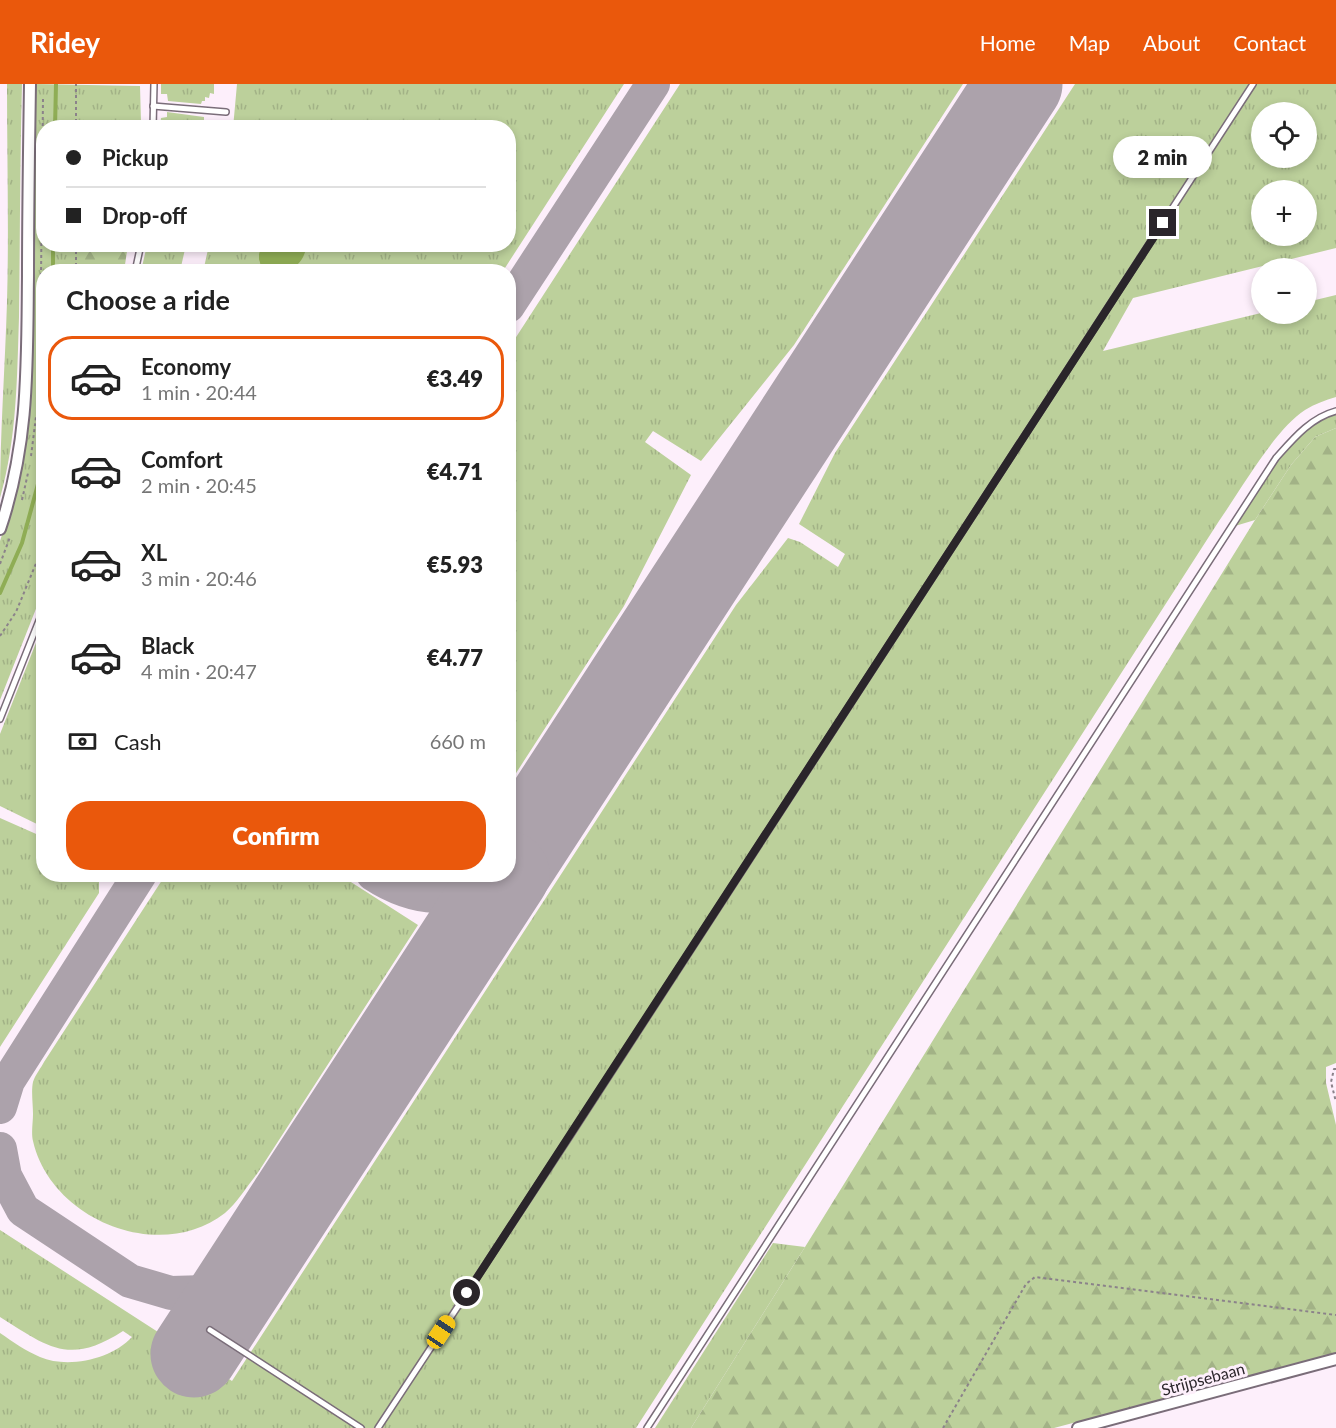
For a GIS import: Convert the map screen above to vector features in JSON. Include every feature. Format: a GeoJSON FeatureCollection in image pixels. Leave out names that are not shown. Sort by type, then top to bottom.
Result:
{"type":"FeatureCollection","features":[{"type":"Feature","properties":{"kind":"street"},"geometry":{"type":"LineString","coordinates":[[0,529],[14,481],[24,421],[27,360],[30,84]]}},
{"type":"Feature","properties":{"kind":"street","name":"Strijpsebaan"},"geometry":{"type":"LineString","coordinates":[[1078,1428],[1336,1359]]}},
{"type":"Feature","properties":{"kind":"lane"},"geometry":{"type":"LineString","coordinates":[[153,120],[154,84]]}},
{"type":"Feature","properties":{"kind":"lane"},"geometry":{"type":"LineString","coordinates":[[378,1428],[575,1129],[1253,84]]}},
{"type":"Feature","properties":{"kind":"lane"},"geometry":{"type":"LineString","coordinates":[[153,106],[226,112]]}},
{"type":"Feature","properties":{"kind":"lane"},"geometry":{"type":"LineString","coordinates":[[647,1428],[1276,458],[1298,432],[1336,411]]}},
{"type":"Feature","properties":{"kind":"lane"},"geometry":{"type":"LineString","coordinates":[[0,719],[36,628]]}},
{"type":"Feature","properties":{"kind":"lane"},"geometry":{"type":"LineString","coordinates":[[210,1330],[361,1428]]}},
{"type":"Feature","properties":{"kind":"path"},"geometry":{"type":"LineString","coordinates":[[76,84],[76,120]]}},
{"type":"Feature","properties":{"kind":"path"},"geometry":{"type":"LineString","coordinates":[[0,636],[15,612],[36,563]]}},
{"type":"Feature","properties":{"kind":"path"},"geometry":{"type":"LineString","coordinates":[[1336,1069],[1334,1069],[1331,1082],[1336,1102]]}},
{"type":"Feature","properties":{"kind":"path"},"geometry":{"type":"LineString","coordinates":[[943,1428],[1026,1284],[1035,1277],[1336,1315]]}},
{"type":"Feature","properties":{"kind":"green space"},"geometry":{"type":"Polygon","coordinates":[[[7,84],[22,84],[19,317],[13,430],[0,498],[8,275],[7,84]]]}},
{"type":"Feature","properties":{"kind":"green space"},"geometry":{"type":"Polygon","coordinates":[[[36,84],[140,86],[141,120],[36,120],[36,252],[76,252],[76,264],[36,264],[36,609],[0,700],[0,541],[12,504],[30,386],[36,84]]]}},
{"type":"Feature","properties":{"kind":"green space"},"geometry":{"type":"Polygon","coordinates":[[[161,84],[214,84],[214,94],[210,93],[209,98],[205,97],[205,101],[201,104],[168,101],[167,94],[161,94],[161,84]]]}},
{"type":"Feature","properties":{"kind":"green space"},"geometry":{"type":"Polygon","coordinates":[[[237,84],[624,84],[516,251],[516,120],[234,120],[237,84]]]}},
{"type":"Feature","properties":{"kind":"green space"},"geometry":{"type":"Polygon","coordinates":[[[680,84],[963,84],[794,345],[701,461],[653,431],[645,442],[691,475],[624,606],[516,773],[516,337],[680,84]]]}},
{"type":"Feature","properties":{"kind":"green space"},"geometry":{"type":"Polygon","coordinates":[[[1075,84],[1336,84],[1336,248],[1295,258],[1251,258],[1251,269],[1133,298],[1103,351],[1251,315],[1251,324],[1317,324],[1317,300],[1336,295],[1336,397],[1305,410],[1294,419],[1270,446],[1248,478],[636,1428],[0,1428],[0,1333],[40,1357],[63,1362],[89,1360],[101,1356],[123,1345],[132,1337],[123,1331],[88,1348],[73,1350],[59,1348],[32,1337],[0,1317],[0,1230],[158,1332],[155,1336],[226,1383],[229,1379],[232,1381],[736,605],[788,538],[800,542],[838,567],[845,554],[799,524],[835,453],[1075,84]]]}},
{"type":"Feature","properties":{"kind":"green space"},"geometry":{"type":"Polygon","coordinates":[[[167,112],[204,117],[204,120],[161,120],[167,117],[167,112]]]}},
{"type":"Feature","properties":{"kind":"green space"},"geometry":{"type":"Polygon","coordinates":[[[76,252],[127,252],[125,264],[76,264],[76,252]]]}},
{"type":"Feature","properties":{"kind":"green space"},"geometry":{"type":"Polygon","coordinates":[[[145,252],[184,252],[182,264],[143,264],[145,252]]]}},
{"type":"Feature","properties":{"kind":"green space"},"geometry":{"type":"Polygon","coordinates":[[[207,252],[259,252],[261,264],[205,264],[207,252]]]}},
{"type":"Feature","properties":{"kind":"green space"},"geometry":{"type":"Polygon","coordinates":[[[303,252],[515,252],[508,264],[295,264],[303,252]]]}},
{"type":"Feature","properties":{"kind":"green space"},"geometry":{"type":"Polygon","coordinates":[[[1336,414],[1336,428],[1315,437],[1291,465],[1255,520],[1235,526],[1289,446],[1318,422],[1336,414]]]}},
{"type":"Feature","properties":{"kind":"green space"},"geometry":{"type":"Polygon","coordinates":[[[1336,428],[1336,1063],[1326,1067],[1326,1083],[1336,1125],[1336,1353],[1054,1428],[691,1428],[1255,520],[1291,465],[1315,437],[1336,428]]]}},
{"type":"Feature","properties":{"kind":"green space"},"geometry":{"type":"Polygon","coordinates":[[[36,643],[36,823],[0,806],[0,734],[36,643]]]}},
{"type":"Feature","properties":{"kind":"green space"},"geometry":{"type":"Polygon","coordinates":[[[0,818],[36,834],[36,882],[99,882],[99,893],[0,1047],[0,818]]]}},
{"type":"Feature","properties":{"kind":"green space"},"geometry":{"type":"Polygon","coordinates":[[[161,882],[351,882],[418,925],[257,1174],[225,1213],[199,1228],[170,1234],[140,1233],[111,1226],[85,1212],[61,1193],[44,1169],[32,1135],[33,1082],[161,882]]]}},
{"type":"Feature","properties":{"kind":"green space"},"geometry":{"type":"Polygon","coordinates":[[[773,1243],[805,1247],[691,1428],[655,1428],[773,1243]]]}},
{"type":"Feature","properties":{"kind":"shaded area"},"geometry":{"type":"Polygon","coordinates":[[[260,252],[305,252],[298,264],[261,264],[260,252]]]}},
{"type":"Feature","properties":{"kind":"waterway"},"geometry":{"type":"LineString","coordinates":[[55,120],[56,84]]}},
{"type":"Feature","properties":{"kind":"waterway"},"geometry":{"type":"LineString","coordinates":[[53,252],[53,264]]}},
{"type":"Feature","properties":{"kind":"waterway"},"geometry":{"type":"LineString","coordinates":[[0,593],[22,543],[36,491]]}},
{"type":"Feature","properties":{"kind":"taxiway"},"geometry":{"type":"LineString","coordinates":[[516,294],[653,84]]}},
{"type":"Feature","properties":{"kind":"taxiway"},"geometry":{"type":"LineString","coordinates":[[516,854],[528,840]]}},
{"type":"Feature","properties":{"kind":"taxiway"},"geometry":{"type":"LineString","coordinates":[[0,1107],[8,1081],[135,882]]}},
{"type":"Feature","properties":{"kind":"taxiway"},"geometry":{"type":"LineString","coordinates":[[386,882],[419,894],[436,896],[452,896],[468,892],[487,882]]}},
{"type":"Feature","properties":{"kind":"taxiway"},"geometry":{"type":"LineString","coordinates":[[0,1149],[5,1176],[23,1210],[130,1281],[171,1293],[206,1292],[234,1277],[261,1252]]}},
{"type":"Feature","properties":{"kind":"runway"},"geometry":{"type":"LineString","coordinates":[[516,858],[1019,84]]}},
{"type":"Feature","properties":{"kind":"runway"},"geometry":{"type":"LineString","coordinates":[[194,1354],[501,882]]}},
{"type":"Feature","properties":{"kind":"route"},"geometry":{"type":"LineString","coordinates":[[467,1293],[1163,223]]}}]}
